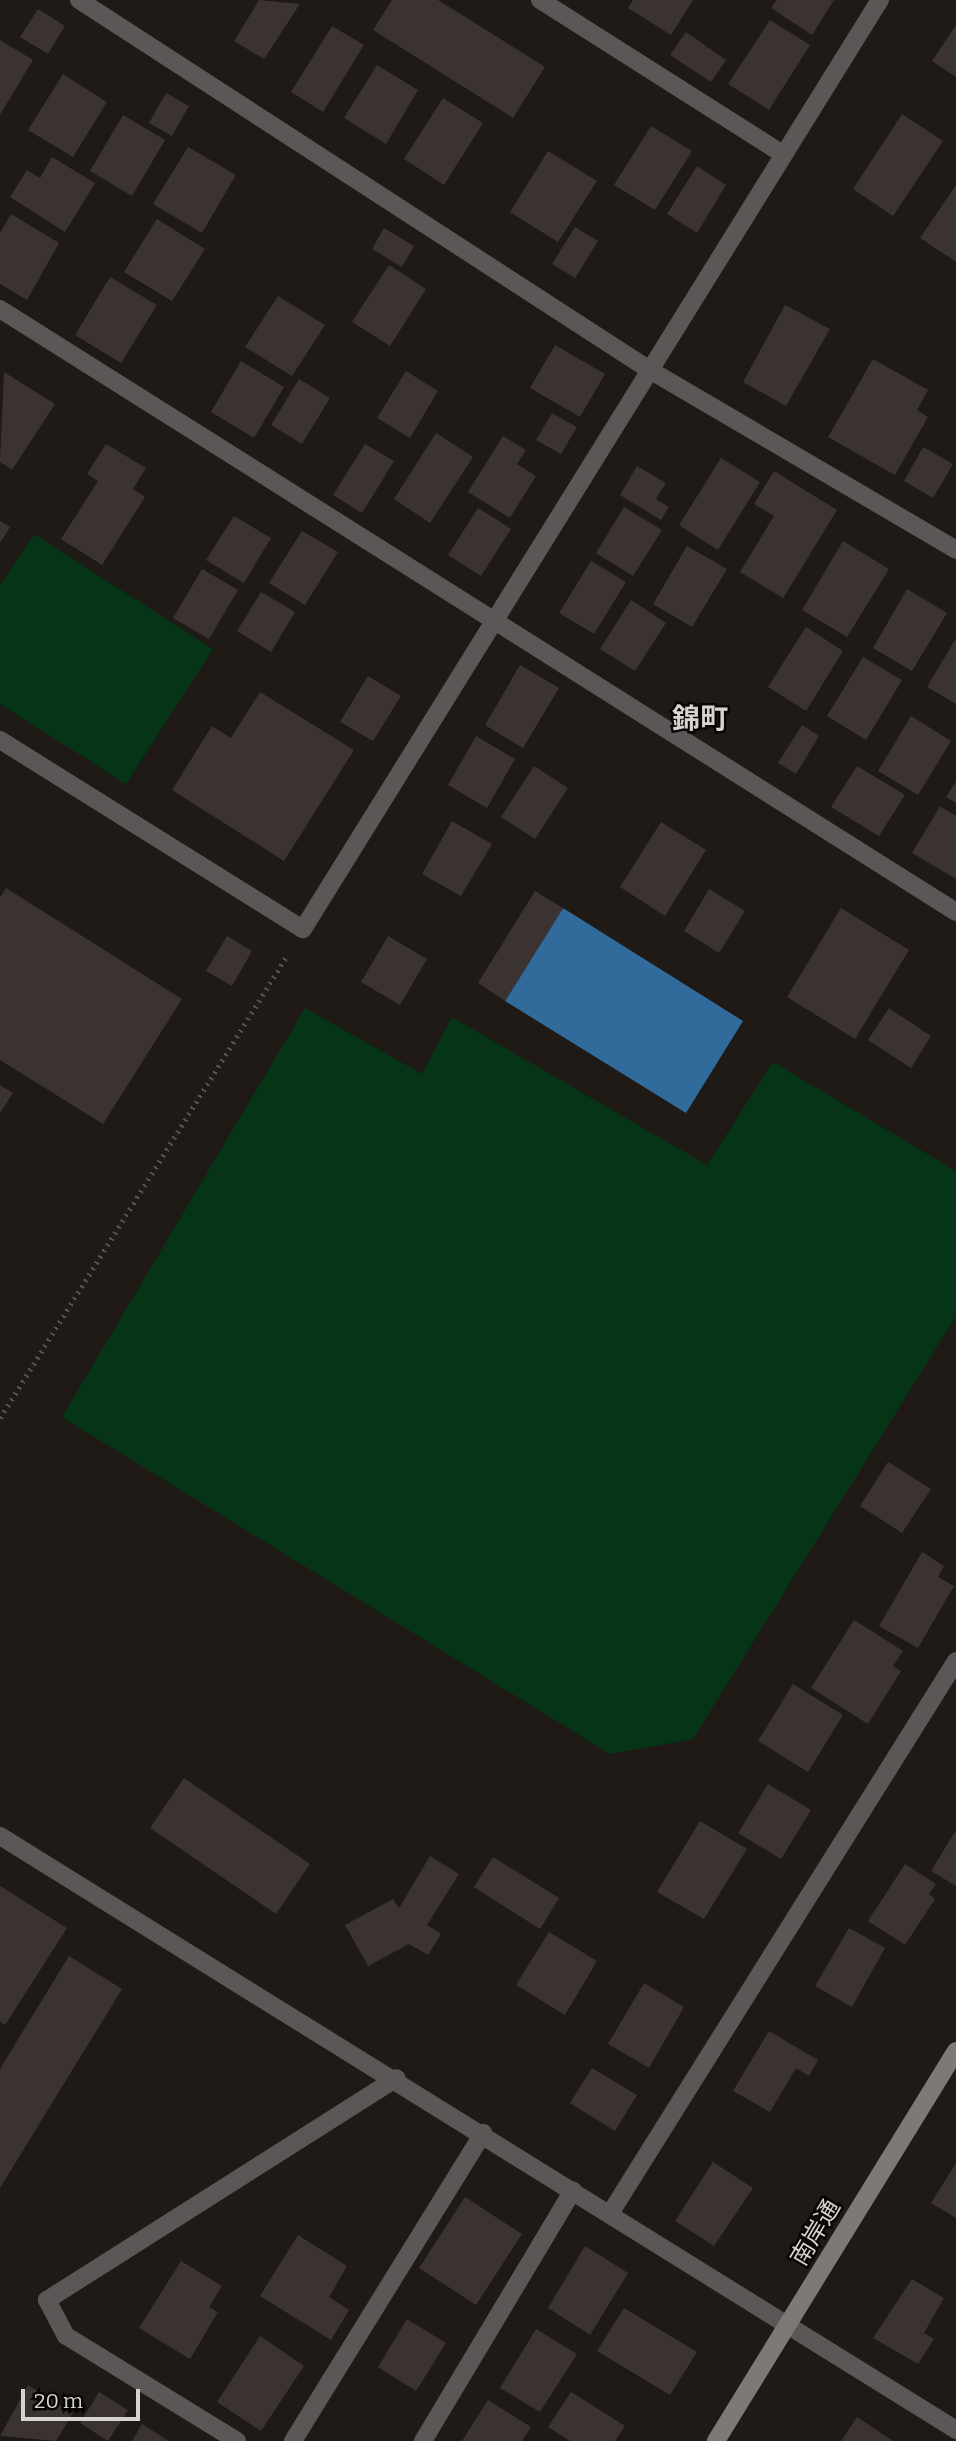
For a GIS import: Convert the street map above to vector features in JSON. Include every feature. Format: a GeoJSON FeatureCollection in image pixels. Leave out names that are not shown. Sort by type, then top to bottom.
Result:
{"type":"FeatureCollection","features":[{"type":"Feature","properties":{"kind":"main road","name":"南岸通"},"geometry":{"type":"LineString","coordinates":[[716,2441],[956,2051]]}},
{"type":"Feature","properties":{"kind":"street"},"geometry":{"type":"LineString","coordinates":[[79,0],[648,369],[956,550]]}},
{"type":"Feature","properties":{"kind":"street"},"geometry":{"type":"LineString","coordinates":[[540,0],[783,154]]}},
{"type":"Feature","properties":{"kind":"street"},"geometry":{"type":"LineString","coordinates":[[0,740],[303,929],[494,624],[648,369],[880,0]]}},
{"type":"Feature","properties":{"kind":"street"},"geometry":{"type":"LineString","coordinates":[[0,309],[494,624],[956,912]]}},
{"type":"Feature","properties":{"kind":"street"},"geometry":{"type":"LineString","coordinates":[[611,2213],[956,1661]]}},
{"type":"Feature","properties":{"kind":"street"},"geometry":{"type":"LineString","coordinates":[[0,1836],[397,2078],[573,2190],[952,2423]]}},
{"type":"Feature","properties":{"kind":"street"},"geometry":{"type":"LineString","coordinates":[[237,2441],[66,2336],[47,2300],[397,2078]]}},
{"type":"Feature","properties":{"kind":"street"},"geometry":{"type":"LineString","coordinates":[[293,2441],[483,2133]]}},
{"type":"Feature","properties":{"kind":"street"},"geometry":{"type":"LineString","coordinates":[[424,2441],[573,2190]]}},
{"type":"Feature","properties":{"kind":"path"},"geometry":{"type":"LineString","coordinates":[[0,1418],[303,929]]}},
{"type":"Feature","properties":{"kind":"green space"},"geometry":{"type":"Polygon","coordinates":[[[34,534],[213,649],[126,784],[0,704],[0,585],[34,534]]]}},
{"type":"Feature","properties":{"kind":"green space"},"geometry":{"type":"Polygon","coordinates":[[[305,1008],[422,1074],[452,1017],[707,1165],[773,1062],[956,1171],[956,1316],[693,1739],[610,1754],[62,1417],[305,1008]]]}},
{"type":"Feature","properties":{"kind":"water"},"geometry":{"type":"Polygon","coordinates":[[[563,908],[743,1021],[686,1113],[505,1001],[563,908]]]}},
{"type":"Feature","properties":{"kind":"building"},"geometry":{"type":"Polygon","coordinates":[[[259,0],[300,4],[264,59],[234,41],[259,0]]]}},
{"type":"Feature","properties":{"kind":"building"},"geometry":{"type":"Polygon","coordinates":[[[392,0],[438,0],[545,67],[513,118],[373,30],[392,0]]]}},
{"type":"Feature","properties":{"kind":"building"},"geometry":{"type":"Polygon","coordinates":[[[633,0],[693,0],[671,35],[628,8],[633,0]]]}},
{"type":"Feature","properties":{"kind":"building"},"geometry":{"type":"Polygon","coordinates":[[[777,0],[834,0],[812,35],[771,8],[777,0]]]}},
{"type":"Feature","properties":{"kind":"building"},"geometry":{"type":"Polygon","coordinates":[[[38,9],[65,26],[48,54],[20,37],[38,9]]]}},
{"type":"Feature","properties":{"kind":"building"},"geometry":{"type":"Polygon","coordinates":[[[770,20],[810,45],[769,110],[728,84],[770,20]]]}},
{"type":"Feature","properties":{"kind":"building"},"geometry":{"type":"Polygon","coordinates":[[[956,25],[956,77],[932,61],[956,25]]]}},
{"type":"Feature","properties":{"kind":"building"},"geometry":{"type":"Polygon","coordinates":[[[332,26],[364,45],[323,112],[291,92],[332,26]]]}},
{"type":"Feature","properties":{"kind":"building"},"geometry":{"type":"Polygon","coordinates":[[[686,32],[726,60],[711,82],[670,55],[686,32]]]}},
{"type":"Feature","properties":{"kind":"building"},"geometry":{"type":"Polygon","coordinates":[[[0,40],[33,60],[0,115],[0,40]]]}},
{"type":"Feature","properties":{"kind":"building"},"geometry":{"type":"Polygon","coordinates":[[[377,65],[418,90],[386,144],[344,118],[377,65]]]}},
{"type":"Feature","properties":{"kind":"building"},"geometry":{"type":"Polygon","coordinates":[[[63,74],[107,102],[73,157],[28,130],[63,74]]]}},
{"type":"Feature","properties":{"kind":"building"},"geometry":{"type":"Polygon","coordinates":[[[166,93],[189,106],[172,136],[149,123],[166,93]]]}},
{"type":"Feature","properties":{"kind":"building"},"geometry":{"type":"Polygon","coordinates":[[[443,98],[483,123],[444,185],[404,159],[443,98]]]}},
{"type":"Feature","properties":{"kind":"building"},"geometry":{"type":"Polygon","coordinates":[[[902,114],[943,141],[893,216],[853,189],[902,114]]]}},
{"type":"Feature","properties":{"kind":"building"},"geometry":{"type":"Polygon","coordinates":[[[123,115],[165,140],[132,196],[90,171],[123,115]]]}},
{"type":"Feature","properties":{"kind":"building"},"geometry":{"type":"Polygon","coordinates":[[[651,126],[692,151],[655,210],[614,185],[651,126]]]}},
{"type":"Feature","properties":{"kind":"building"},"geometry":{"type":"Polygon","coordinates":[[[188,147],[236,175],[202,233],[153,204],[188,147]]]}},
{"type":"Feature","properties":{"kind":"building"},"geometry":{"type":"Polygon","coordinates":[[[548,151],[597,181],[558,242],[510,212],[548,151]]]}},
{"type":"Feature","properties":{"kind":"building"},"geometry":{"type":"Polygon","coordinates":[[[52,157],[95,183],[65,232],[10,197],[27,170],[40,178],[52,157]]]}},
{"type":"Feature","properties":{"kind":"building"},"geometry":{"type":"Polygon","coordinates":[[[697,166],[726,185],[697,233],[667,214],[697,166]]]}},
{"type":"Feature","properties":{"kind":"building"},"geometry":{"type":"Polygon","coordinates":[[[956,185],[956,262],[920,238],[956,185]]]}},
{"type":"Feature","properties":{"kind":"building"},"geometry":{"type":"Polygon","coordinates":[[[11,214],[59,243],[27,300],[0,284],[0,233],[11,214]]]}},
{"type":"Feature","properties":{"kind":"building"},"geometry":{"type":"Polygon","coordinates":[[[157,219],[205,249],[172,301],[124,272],[157,219]]]}},
{"type":"Feature","properties":{"kind":"building"},"geometry":{"type":"Polygon","coordinates":[[[575,227],[598,241],[575,278],[552,264],[575,227]]]}},
{"type":"Feature","properties":{"kind":"building"},"geometry":{"type":"Polygon","coordinates":[[[384,228],[414,246],[402,267],[372,249],[384,228]]]}},
{"type":"Feature","properties":{"kind":"building"},"geometry":{"type":"Polygon","coordinates":[[[389,265],[426,289],[390,346],[352,322],[389,265]]]}},
{"type":"Feature","properties":{"kind":"building"},"geometry":{"type":"Polygon","coordinates":[[[110,277],[157,305],[121,363],[75,335],[110,277]]]}},
{"type":"Feature","properties":{"kind":"building"},"geometry":{"type":"Polygon","coordinates":[[[278,296],[325,325],[292,376],[245,347],[278,296]]]}},
{"type":"Feature","properties":{"kind":"building"},"geometry":{"type":"Polygon","coordinates":[[[785,305],[830,329],[786,406],[743,382],[785,305]]]}},
{"type":"Feature","properties":{"kind":"building"},"geometry":{"type":"Polygon","coordinates":[[[555,345],[605,374],[580,417],[530,388],[555,345]]]}},
{"type":"Feature","properties":{"kind":"building"},"geometry":{"type":"Polygon","coordinates":[[[873,359],[928,390],[917,410],[928,417],[895,475],[828,437],[873,359]]]}},
{"type":"Feature","properties":{"kind":"building"},"geometry":{"type":"Polygon","coordinates":[[[241,361],[284,387],[254,438],[211,412],[241,361]]]}},
{"type":"Feature","properties":{"kind":"building"},"geometry":{"type":"Polygon","coordinates":[[[406,371],[438,391],[410,438],[377,418],[406,371]]]}},
{"type":"Feature","properties":{"kind":"building"},"geometry":{"type":"Polygon","coordinates":[[[4,372],[55,404],[12,470],[0,462],[4,372]]]}},
{"type":"Feature","properties":{"kind":"building"},"geometry":{"type":"Polygon","coordinates":[[[299,379],[330,398],[302,444],[271,425],[299,379]]]}},
{"type":"Feature","properties":{"kind":"building"},"geometry":{"type":"Polygon","coordinates":[[[552,413],[577,427],[561,454],[536,440],[552,413]]]}},
{"type":"Feature","properties":{"kind":"building"},"geometry":{"type":"Polygon","coordinates":[[[436,433],[473,457],[430,523],[394,499],[436,433]]]}},
{"type":"Feature","properties":{"kind":"building"},"geometry":{"type":"Polygon","coordinates":[[[503,436],[526,450],[517,464],[536,476],[510,518],[468,492],[503,436]]]}},
{"type":"Feature","properties":{"kind":"building"},"geometry":{"type":"Polygon","coordinates":[[[106,444],[146,468],[133,489],[145,497],[102,565],[61,539],[98,481],[87,474],[106,444]]]}},
{"type":"Feature","properties":{"kind":"building"},"geometry":{"type":"Polygon","coordinates":[[[365,444],[394,461],[362,513],[333,495],[365,444]]]}},
{"type":"Feature","properties":{"kind":"building"},"geometry":{"type":"Polygon","coordinates":[[[923,447],[953,464],[933,498],[904,481],[923,447]]]}},
{"type":"Feature","properties":{"kind":"building"},"geometry":{"type":"Polygon","coordinates":[[[721,458],[760,482],[718,550],[679,525],[721,458]]]}},
{"type":"Feature","properties":{"kind":"building"},"geometry":{"type":"Polygon","coordinates":[[[637,466],[666,483],[656,499],[669,507],[661,520],[620,495],[637,466]]]}},
{"type":"Feature","properties":{"kind":"building"},"geometry":{"type":"Polygon","coordinates":[[[774,471],[837,510],[783,598],[740,572],[774,516],[754,504],[774,471]]]}},
{"type":"Feature","properties":{"kind":"building"},"geometry":{"type":"Polygon","coordinates":[[[624,507],[662,530],[633,576],[596,553],[624,507]]]}},
{"type":"Feature","properties":{"kind":"building"},"geometry":{"type":"Polygon","coordinates":[[[478,508],[511,529],[481,576],[448,555],[478,508]]]}},
{"type":"Feature","properties":{"kind":"building"},"geometry":{"type":"Polygon","coordinates":[[[234,516],[271,538],[244,583],[206,560],[234,516]]]}},
{"type":"Feature","properties":{"kind":"building"},"geometry":{"type":"Polygon","coordinates":[[[0,521],[10,527],[0,543],[0,521]]]}},
{"type":"Feature","properties":{"kind":"building"},"geometry":{"type":"Polygon","coordinates":[[[302,531],[338,552],[305,605],[269,583],[302,531]]]}},
{"type":"Feature","properties":{"kind":"building"},"geometry":{"type":"Polygon","coordinates":[[[843,541],[889,569],[847,637],[802,610],[843,541]]]}},
{"type":"Feature","properties":{"kind":"building"},"geometry":{"type":"Polygon","coordinates":[[[687,546],[727,569],[692,627],[653,604],[687,546]]]}},
{"type":"Feature","properties":{"kind":"building"},"geometry":{"type":"Polygon","coordinates":[[[591,561],[626,582],[594,634],[559,613],[591,561]]]}},
{"type":"Feature","properties":{"kind":"building"},"geometry":{"type":"Polygon","coordinates":[[[202,569],[238,590],[209,639],[173,618],[202,569]]]}},
{"type":"Feature","properties":{"kind":"building"},"geometry":{"type":"Polygon","coordinates":[[[907,589],[947,613],[912,671],[873,648],[907,589]]]}},
{"type":"Feature","properties":{"kind":"building"},"geometry":{"type":"Polygon","coordinates":[[[261,592],[295,612],[271,652],[237,631],[261,592]]]}},
{"type":"Feature","properties":{"kind":"building"},"geometry":{"type":"Polygon","coordinates":[[[631,600],[666,623],[635,671],[600,649],[631,600]]]}},
{"type":"Feature","properties":{"kind":"building"},"geometry":{"type":"Polygon","coordinates":[[[806,627],[843,651],[806,711],[768,687],[806,627]]]}},
{"type":"Feature","properties":{"kind":"building"},"geometry":{"type":"Polygon","coordinates":[[[956,638],[956,704],[927,687],[956,638]]]}},
{"type":"Feature","properties":{"kind":"building"},"geometry":{"type":"Polygon","coordinates":[[[863,657],[902,680],[866,740],[827,716],[863,657]]]}},
{"type":"Feature","properties":{"kind":"building"},"geometry":{"type":"Polygon","coordinates":[[[520,665],[559,688],[523,748],[485,725],[520,665]]]}},
{"type":"Feature","properties":{"kind":"building"},"geometry":{"type":"Polygon","coordinates":[[[368,676],[401,696],[373,741],[340,722],[368,676]]]}},
{"type":"Feature","properties":{"kind":"building"},"geometry":{"type":"Polygon","coordinates":[[[260,692],[354,750],[284,861],[172,790],[212,726],[231,738],[260,692]]]}},
{"type":"Feature","properties":{"kind":"building"},"geometry":{"type":"Polygon","coordinates":[[[911,716],[951,741],[918,795],[878,771],[911,716]]]}},
{"type":"Feature","properties":{"kind":"building"},"geometry":{"type":"Polygon","coordinates":[[[802,725],[819,736],[796,774],[778,763],[802,725]]]}},
{"type":"Feature","properties":{"kind":"building"},"geometry":{"type":"Polygon","coordinates":[[[476,736],[515,759],[487,808],[448,785],[476,736]]]}},
{"type":"Feature","properties":{"kind":"building"},"geometry":{"type":"Polygon","coordinates":[[[534,766],[568,788],[535,839],[501,817],[534,766]]]}},
{"type":"Feature","properties":{"kind":"building"},"geometry":{"type":"Polygon","coordinates":[[[857,766],[905,795],[879,836],[831,807],[857,766]]]}},
{"type":"Feature","properties":{"kind":"building"},"geometry":{"type":"Polygon","coordinates":[[[956,781],[956,803],[946,797],[956,781]]]}},
{"type":"Feature","properties":{"kind":"building"},"geometry":{"type":"Polygon","coordinates":[[[940,806],[956,816],[956,879],[912,853],[940,806]]]}},
{"type":"Feature","properties":{"kind":"building"},"geometry":{"type":"Polygon","coordinates":[[[452,821],[492,844],[461,896],[422,874],[452,821]]]}},
{"type":"Feature","properties":{"kind":"building"},"geometry":{"type":"Polygon","coordinates":[[[661,822],[706,850],[665,916],[620,887],[661,822]]]}},
{"type":"Feature","properties":{"kind":"building"},"geometry":{"type":"Polygon","coordinates":[[[6,888],[182,999],[103,1124],[0,1060],[0,897],[6,888]]]}},
{"type":"Feature","properties":{"kind":"building"},"geometry":{"type":"Polygon","coordinates":[[[709,889],[745,911],[719,953],[684,931],[709,889]]]}},
{"type":"Feature","properties":{"kind":"building"},"geometry":{"type":"Polygon","coordinates":[[[535,891],[563,908],[505,1001],[478,983],[535,891]]]}},
{"type":"Feature","properties":{"kind":"building"},"geometry":{"type":"Polygon","coordinates":[[[841,908],[909,950],[855,1039],[787,997],[841,908]]]}},
{"type":"Feature","properties":{"kind":"building"},"geometry":{"type":"Polygon","coordinates":[[[227,936],[252,951],[232,986],[206,971],[227,936]]]}},
{"type":"Feature","properties":{"kind":"building"},"geometry":{"type":"Polygon","coordinates":[[[388,936],[427,959],[400,1005],[361,982],[388,936]]]}},
{"type":"Feature","properties":{"kind":"building"},"geometry":{"type":"Polygon","coordinates":[[[889,1008],[931,1036],[911,1068],[868,1040],[889,1008]]]}},
{"type":"Feature","properties":{"kind":"building"},"geometry":{"type":"Polygon","coordinates":[[[0,1085],[13,1093],[0,1113],[0,1085]]]}},
{"type":"Feature","properties":{"kind":"building"},"geometry":{"type":"Polygon","coordinates":[[[888,1462],[931,1489],[902,1533],[860,1506],[888,1462]]]}},
{"type":"Feature","properties":{"kind":"building"},"geometry":{"type":"Polygon","coordinates":[[[922,1552],[944,1566],[938,1577],[954,1586],[918,1648],[879,1626],[922,1552]]]}},
{"type":"Feature","properties":{"kind":"building"},"geometry":{"type":"Polygon","coordinates":[[[854,1620],[903,1651],[893,1666],[901,1671],[868,1724],[811,1688],[854,1620]]]}},
{"type":"Feature","properties":{"kind":"building"},"geometry":{"type":"Polygon","coordinates":[[[793,1684],[843,1715],[808,1772],[758,1741],[793,1684]]]}},
{"type":"Feature","properties":{"kind":"building"},"geometry":{"type":"Polygon","coordinates":[[[184,1778],[310,1864],[276,1914],[150,1828],[184,1778]]]}},
{"type":"Feature","properties":{"kind":"building"},"geometry":{"type":"Polygon","coordinates":[[[768,1784],[811,1810],[781,1859],[738,1833],[768,1784]]]}},
{"type":"Feature","properties":{"kind":"building"},"geometry":{"type":"Polygon","coordinates":[[[700,1821],[747,1849],[704,1919],[657,1892],[700,1821]]]}},
{"type":"Feature","properties":{"kind":"building"},"geometry":{"type":"Polygon","coordinates":[[[956,1830],[956,1886],[931,1871],[956,1830]]]}},
{"type":"Feature","properties":{"kind":"building"},"geometry":{"type":"Polygon","coordinates":[[[430,1856],[459,1874],[427,1925],[441,1934],[428,1955],[409,1944],[368,1966],[345,1925],[393,1899],[399,1908],[430,1856]]]}},
{"type":"Feature","properties":{"kind":"building"},"geometry":{"type":"Polygon","coordinates":[[[493,1857],[559,1898],[540,1929],[474,1887],[493,1857]]]}},
{"type":"Feature","properties":{"kind":"building"},"geometry":{"type":"Polygon","coordinates":[[[905,1864],[936,1884],[929,1894],[935,1899],[905,1945],[868,1921],[905,1864]]]}},
{"type":"Feature","properties":{"kind":"building"},"geometry":{"type":"Polygon","coordinates":[[[0,1886],[67,1928],[5,2025],[0,2022],[0,1886]]]}},
{"type":"Feature","properties":{"kind":"building"},"geometry":{"type":"Polygon","coordinates":[[[849,1928],[885,1948],[852,2007],[815,1986],[849,1928]]]}},
{"type":"Feature","properties":{"kind":"building"},"geometry":{"type":"Polygon","coordinates":[[[549,1932],[597,1961],[565,2015],[516,1985],[549,1932]]]}},
{"type":"Feature","properties":{"kind":"building"},"geometry":{"type":"Polygon","coordinates":[[[69,1956],[122,1989],[0,2188],[0,2069],[69,1956]]]}},
{"type":"Feature","properties":{"kind":"building"},"geometry":{"type":"Polygon","coordinates":[[[644,1983],[684,2007],[649,2068],[608,2044],[644,1983]]]}},
{"type":"Feature","properties":{"kind":"building"},"geometry":{"type":"Polygon","coordinates":[[[769,2031],[818,2060],[809,2076],[796,2068],[770,2112],[733,2091],[769,2031]]]}},
{"type":"Feature","properties":{"kind":"building"},"geometry":{"type":"Polygon","coordinates":[[[592,2068],[637,2095],[615,2131],[570,2103],[592,2068]]]}},
{"type":"Feature","properties":{"kind":"building"},"geometry":{"type":"Polygon","coordinates":[[[713,2162],[753,2188],[714,2246],[675,2221],[713,2162]]]}},
{"type":"Feature","properties":{"kind":"building"},"geometry":{"type":"Polygon","coordinates":[[[956,2163],[956,2218],[931,2203],[956,2163]]]}},
{"type":"Feature","properties":{"kind":"building"},"geometry":{"type":"Polygon","coordinates":[[[465,2197],[522,2234],[476,2305],[419,2268],[465,2197]]]}},
{"type":"Feature","properties":{"kind":"building"},"geometry":{"type":"Polygon","coordinates":[[[298,2235],[347,2266],[329,2297],[349,2310],[331,2340],[260,2296],[298,2235]]]}},
{"type":"Feature","properties":{"kind":"building"},"geometry":{"type":"Polygon","coordinates":[[[585,2246],[628,2273],[590,2335],[548,2308],[585,2246]]]}},
{"type":"Feature","properties":{"kind":"building"},"geometry":{"type":"Polygon","coordinates":[[[181,2261],[222,2286],[209,2307],[218,2312],[190,2359],[139,2328],[181,2261]]]}},
{"type":"Feature","properties":{"kind":"building"},"geometry":{"type":"Polygon","coordinates":[[[912,2279],[944,2298],[924,2333],[934,2339],[918,2364],[873,2338],[912,2279]]]}},
{"type":"Feature","properties":{"kind":"building"},"geometry":{"type":"Polygon","coordinates":[[[624,2308],[697,2352],[670,2395],[597,2351],[624,2308]]]}},
{"type":"Feature","properties":{"kind":"building"},"geometry":{"type":"Polygon","coordinates":[[[407,2319],[446,2343],[416,2391],[378,2367],[407,2319]]]}},
{"type":"Feature","properties":{"kind":"building"},"geometry":{"type":"Polygon","coordinates":[[[536,2329],[577,2354],[540,2412],[500,2388],[536,2329]]]}},
{"type":"Feature","properties":{"kind":"building"},"geometry":{"type":"Polygon","coordinates":[[[260,2336],[304,2366],[261,2431],[217,2402],[260,2336]]]}},
{"type":"Feature","properties":{"kind":"building"},"geometry":{"type":"Polygon","coordinates":[[[28,2385],[73,2413],[56,2441],[0,2436],[28,2385]]]}},
{"type":"Feature","properties":{"kind":"building"},"geometry":{"type":"Polygon","coordinates":[[[99,2392],[128,2410],[108,2441],[80,2423],[99,2392]]]}},
{"type":"Feature","properties":{"kind":"building"},"geometry":{"type":"Polygon","coordinates":[[[571,2392],[625,2426],[615,2441],[570,2441],[548,2427],[571,2392]]]}},
{"type":"Feature","properties":{"kind":"building"},"geometry":{"type":"Polygon","coordinates":[[[488,2400],[531,2427],[522,2441],[462,2441],[488,2400]]]}},
{"type":"Feature","properties":{"kind":"building"},"geometry":{"type":"Polygon","coordinates":[[[857,2417],[893,2441],[841,2441],[857,2417]]]}},
{"type":"Feature","properties":{"kind":"building"},"geometry":{"type":"Polygon","coordinates":[[[142,2424],[169,2441],[132,2441],[142,2424]]]}},
{"type":"Feature","properties":{"kind":"district","name":"錦町"},"geometry":{"type":"Point","coordinates":[700,719]}}]}
